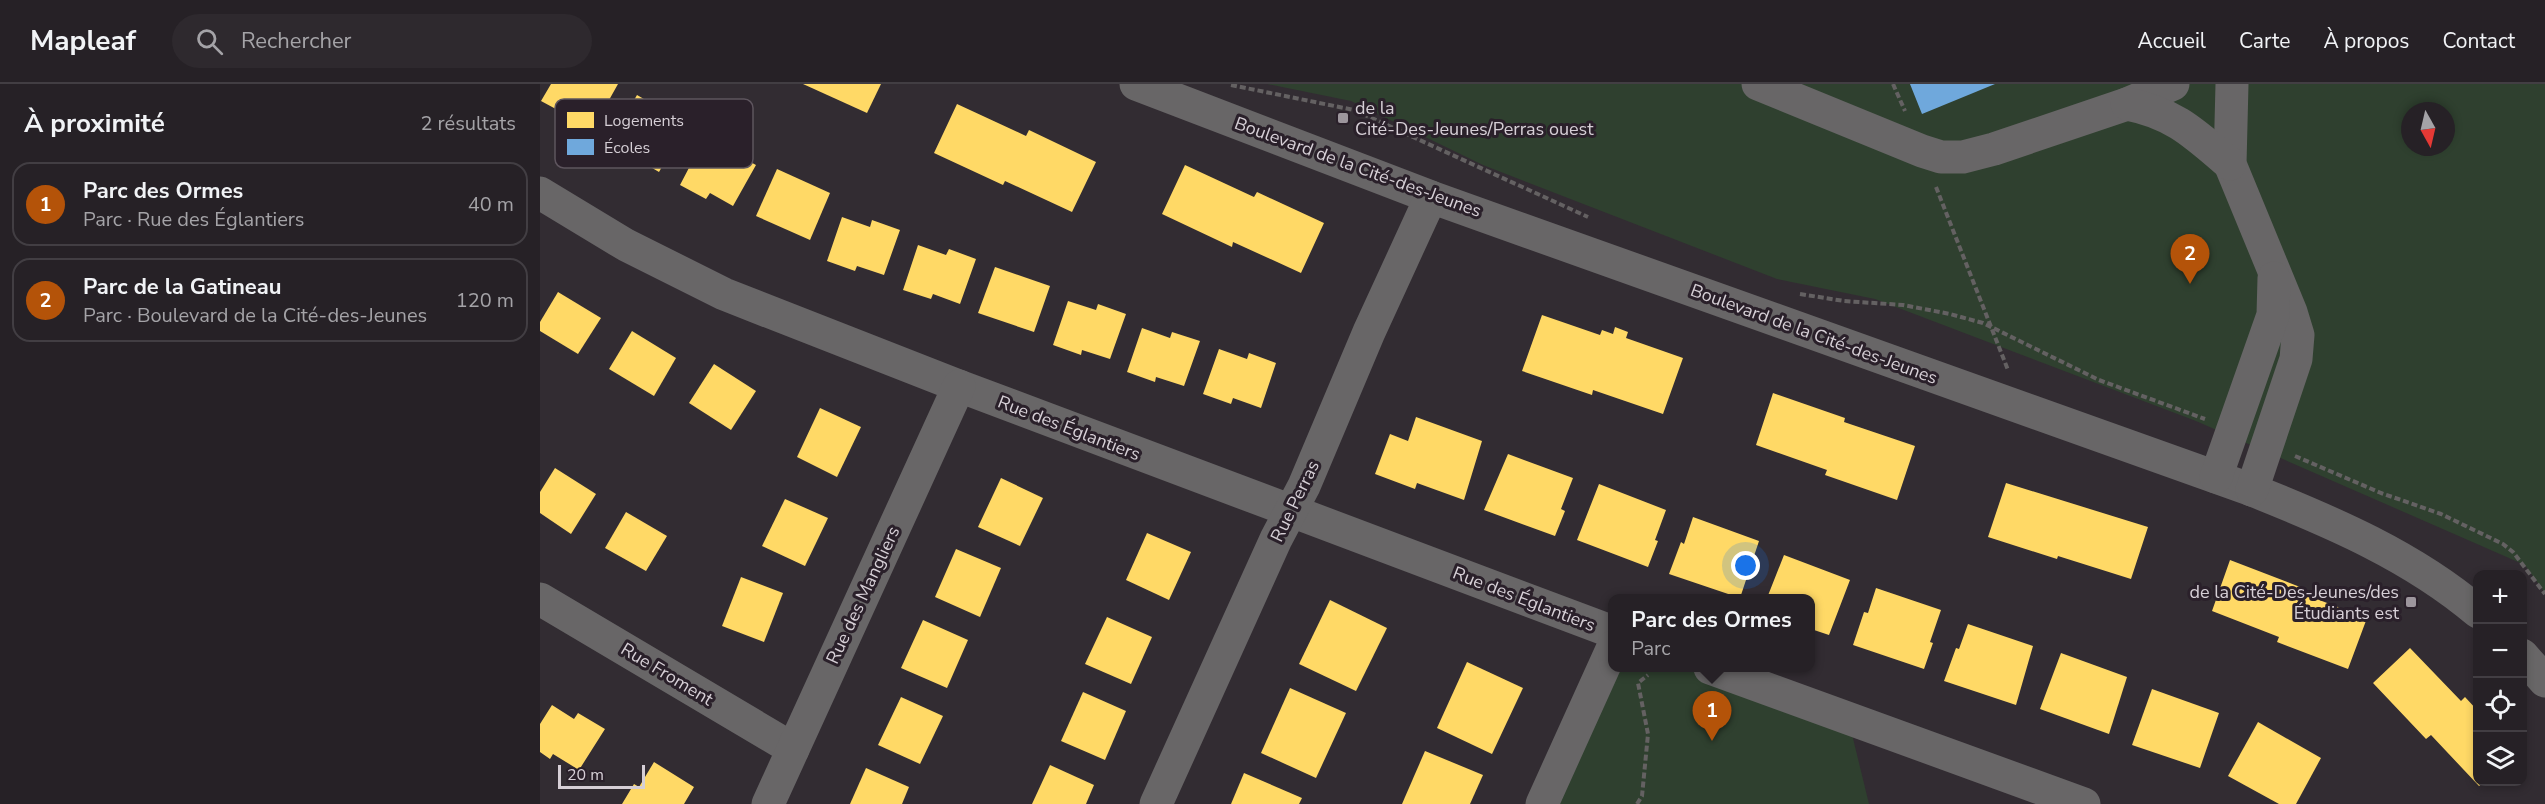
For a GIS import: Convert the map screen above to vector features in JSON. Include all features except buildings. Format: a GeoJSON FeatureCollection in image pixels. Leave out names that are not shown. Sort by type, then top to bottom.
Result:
{"type":"FeatureCollection","features":[{"type":"Feature","properties":{"kind":"street","name":"Boulevard de la Cité-des-Jeunes"},"geometry":{"type":"LineString","coordinates":[[1136,84],[1431,196],[2252,490],[2383,548],[2419,569],[2473,608]]}},
{"type":"Feature","properties":{"kind":"street"},"geometry":{"type":"LineString","coordinates":[[1758,84],[1941,157],[1963,157],[1994,149],[2127,104],[2173,84]]}},
{"type":"Feature","properties":{"kind":"street"},"geometry":{"type":"LineString","coordinates":[[2232,84],[2229,164],[2291,312],[2298,335],[2296,359],[2252,490]]}},
{"type":"Feature","properties":{"kind":"street"},"geometry":{"type":"LineString","coordinates":[[2127,104],[2149,108],[2174,119],[2229,164]]}},
{"type":"Feature","properties":{"kind":"street","name":"Rue des Églantiers"},"geometry":{"type":"LineString","coordinates":[[540,193],[626,245],[704,285],[959,386],[1608,630]]}},
{"type":"Feature","properties":{"kind":"street","name":"Rue Perras"},"geometry":{"type":"LineString","coordinates":[[1156,804],[1291,512],[1431,196]]}},
{"type":"Feature","properties":{"kind":"street"},"geometry":{"type":"LineString","coordinates":[[2216,477],[2273,315],[2275,291],[2273,270]]}},
{"type":"Feature","properties":{"kind":"street","name":"Rue des Mangliers"},"geometry":{"type":"LineString","coordinates":[[768,804],[959,386]]}},
{"type":"Feature","properties":{"kind":"street","name":"Rue Froment"},"geometry":{"type":"LineString","coordinates":[[540,599],[793,749]]}},
{"type":"Feature","properties":{"kind":"street"},"geometry":{"type":"LineString","coordinates":[[1542,804],[1608,658]]}},
{"type":"Feature","properties":{"kind":"street"},"geometry":{"type":"LineString","coordinates":[[2527,660],[2545,681]]}},
{"type":"Feature","properties":{"kind":"street"},"geometry":{"type":"LineString","coordinates":[[1721,672],[2084,804]]}},
{"type":"Feature","properties":{"kind":"path"},"geometry":{"type":"LineString","coordinates":[[1228,84],[1354,110],[1596,221]]}},
{"type":"Feature","properties":{"kind":"path"},"geometry":{"type":"LineString","coordinates":[[1893,84],[1922,151],[2023,409]]}},
{"type":"Feature","properties":{"kind":"path"},"geometry":{"type":"LineString","coordinates":[[1798,293],[1844,302],[1903,305],[1950,314],[1991,326],[2099,380],[2233,431]]}},
{"type":"Feature","properties":{"kind":"path"},"geometry":{"type":"LineString","coordinates":[[2269,445],[2381,493],[2440,514],[2496,540],[2513,552],[2545,594]]}},
{"type":"Feature","properties":{"kind":"path"},"geometry":{"type":"LineString","coordinates":[[1638,804],[1642,796],[1648,734],[1638,683],[1648,675]]}},
{"type":"Feature","properties":{"kind":"green space"},"geometry":{"type":"Polygon","coordinates":[[[1267,84],[2545,84],[2545,593],[2525,565],[2196,421],[1875,299],[1777,279],[1483,165],[1351,101],[1267,84]]]}},
{"type":"Feature","properties":{"kind":"green space"},"geometry":{"type":"Polygon","coordinates":[[[1611,672],[1721,672],[1848,718],[1869,804],[1542,804],[1611,672]]]}},
{"type":"Feature","properties":{"kind":"place","name":"de la Cité-Des-Jeunes/Perras ouest"},"geometry":{"type":"Point","coordinates":[1343,118]}},
{"type":"Feature","properties":{"kind":"place","name":"Parc de la Gatineau"},"geometry":{"type":"Point","coordinates":[2190,284]}},
{"type":"Feature","properties":{"kind":"place","name":"de la Cité-Des-Jeunes/des Étudiants est"},"geometry":{"type":"Point","coordinates":[2411,602]}},
{"type":"Feature","properties":{"kind":"place","name":"Parc des Ormes"},"geometry":{"type":"Point","coordinates":[1712,741]}}]}
